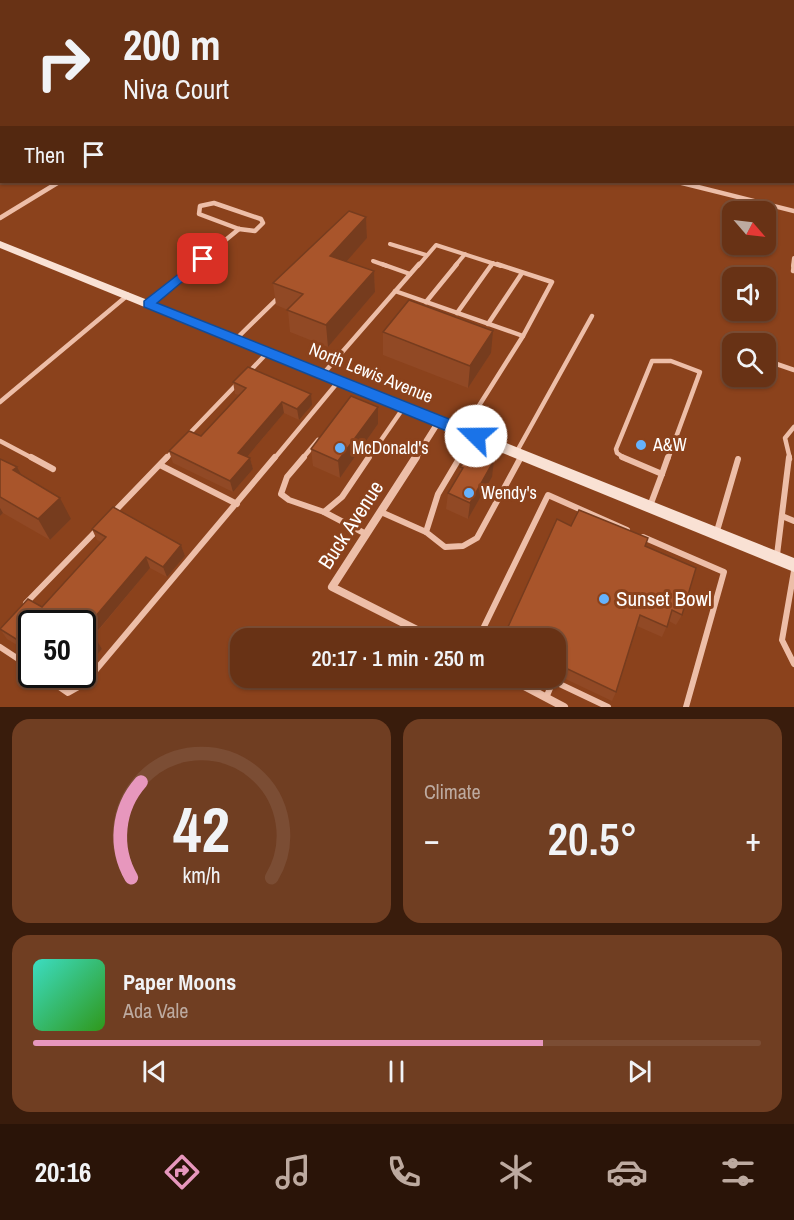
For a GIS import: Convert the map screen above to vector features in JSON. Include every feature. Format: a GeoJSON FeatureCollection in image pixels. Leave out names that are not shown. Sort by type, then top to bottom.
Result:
{"type":"FeatureCollection","features":[{"type":"Feature","properties":{"kind":"main road","name":"North Lewis Avenue"},"geometry":{"type":"LineString","coordinates":[[0,244],[323,374],[339,381],[356,393],[404,407],[794,565]]}},
{"type":"Feature","properties":{"kind":"street"},"geometry":{"type":"LineString","coordinates":[[0,218],[57,183]]}},
{"type":"Feature","properties":{"kind":"street"},"geometry":{"type":"LineString","coordinates":[[682,183],[794,212]]}},
{"type":"Feature","properties":{"kind":"street"},"geometry":{"type":"LineString","coordinates":[[148,304],[239,229],[255,231],[263,223],[261,219],[214,203],[207,203],[197,210],[199,214],[239,229]]}},
{"type":"Feature","properties":{"kind":"street","name":"Buck Avenue"},"geometry":{"type":"LineString","coordinates":[[414,628],[332,587],[439,421]]}},
{"type":"Feature","properties":{"kind":"street"},"geometry":{"type":"LineString","coordinates":[[528,688],[564,707]]}},
{"type":"Feature","properties":{"kind":"lane"},"geometry":{"type":"LineString","coordinates":[[390,244],[426,255]]}},
{"type":"Feature","properties":{"kind":"lane"},"geometry":{"type":"LineString","coordinates":[[323,374],[436,245],[552,282],[523,336],[462,431]]}},
{"type":"Feature","properties":{"kind":"lane"},"geometry":{"type":"LineString","coordinates":[[426,302],[465,254]]}},
{"type":"Feature","properties":{"kind":"lane"},"geometry":{"type":"LineString","coordinates":[[793,271],[794,258]]}},
{"type":"Feature","properties":{"kind":"lane"},"geometry":{"type":"LineString","coordinates":[[373,261],[411,273]]}},
{"type":"Feature","properties":{"kind":"lane"},"geometry":{"type":"LineString","coordinates":[[457,313],[493,263]]}},
{"type":"Feature","properties":{"kind":"lane"},"geometry":{"type":"LineString","coordinates":[[488,324],[522,273]]}},
{"type":"Feature","properties":{"kind":"lane"},"geometry":{"type":"LineString","coordinates":[[395,291],[523,336]]}},
{"type":"Feature","properties":{"kind":"lane"},"geometry":{"type":"LineString","coordinates":[[236,339],[284,292]]}},
{"type":"Feature","properties":{"kind":"lane"},"geometry":{"type":"LineString","coordinates":[[0,402],[128,296]]}},
{"type":"Feature","properties":{"kind":"lane"},"geometry":{"type":"LineString","coordinates":[[381,512],[426,532],[433,540],[445,547],[463,546],[477,538],[592,316]]}},
{"type":"Feature","properties":{"kind":"lane"},"geometry":{"type":"LineString","coordinates":[[183,441],[268,352]]}},
{"type":"Feature","properties":{"kind":"lane"},"geometry":{"type":"LineString","coordinates":[[650,506],[662,474],[700,372],[671,361],[652,361],[616,453],[662,474]]}},
{"type":"Feature","properties":{"kind":"lane"},"geometry":{"type":"LineString","coordinates":[[776,364],[794,370]]}},
{"type":"Feature","properties":{"kind":"lane"},"geometry":{"type":"LineString","coordinates":[[96,670],[339,381]]}},
{"type":"Feature","properties":{"kind":"lane"},"geometry":{"type":"LineString","coordinates":[[324,512],[342,497],[404,407]]}},
{"type":"Feature","properties":{"kind":"lane"},"geometry":{"type":"LineString","coordinates":[[777,558],[790,461],[785,438],[794,427]]}},
{"type":"Feature","properties":{"kind":"lane"},"geometry":{"type":"LineString","coordinates":[[324,433],[287,477],[281,494],[295,502],[324,512],[366,534]]}},
{"type":"Feature","properties":{"kind":"lane"},"geometry":{"type":"LineString","coordinates":[[426,532],[428,515],[459,460],[476,436]]}},
{"type":"Feature","properties":{"kind":"lane"},"geometry":{"type":"LineString","coordinates":[[0,441],[53,469]]}},
{"type":"Feature","properties":{"kind":"lane"},"geometry":{"type":"LineString","coordinates":[[112,514],[175,449]]}},
{"type":"Feature","properties":{"kind":"lane"},"geometry":{"type":"LineString","coordinates":[[717,534],[738,459]]}},
{"type":"Feature","properties":{"kind":"lane"},"geometry":{"type":"LineString","coordinates":[[160,465],[237,504]]}},
{"type":"Feature","properties":{"kind":"lane"},"geometry":{"type":"LineString","coordinates":[[483,628],[548,495],[724,572],[686,707]]}},
{"type":"Feature","properties":{"kind":"lane"},"geometry":{"type":"LineString","coordinates":[[782,516],[794,521]]}},
{"type":"Feature","properties":{"kind":"lane"},"geometry":{"type":"LineString","coordinates":[[24,605],[104,523]]}},
{"type":"Feature","properties":{"kind":"lane"},"geometry":{"type":"LineString","coordinates":[[794,571],[782,640],[794,664]]}},
{"type":"Feature","properties":{"kind":"lane"},"geometry":{"type":"LineString","coordinates":[[0,647],[18,659]]}},
{"type":"Feature","properties":{"kind":"lane"},"geometry":{"type":"LineString","coordinates":[[566,687],[608,707]]}},
{"type":"Feature","properties":{"kind":"lane"},"geometry":{"type":"LineString","coordinates":[[61,688],[68,693],[77,688]]}},
{"type":"Feature","properties":{"kind":"lane"},"geometry":{"type":"LineString","coordinates":[[546,698],[548,688]]}},
{"type":"Feature","properties":{"kind":"building"},"geometry":{"type":"Polygon","coordinates":[[[349,211],[366,217],[330,256],[374,271],[326,325],[287,310],[303,294],[273,283],[349,211]]]}},
{"type":"Feature","properties":{"kind":"building"},"geometry":{"type":"Polygon","coordinates":[[[409,300],[493,331],[470,366],[383,332],[409,300]]]}},
{"type":"Feature","properties":{"kind":"building"},"geometry":{"type":"Polygon","coordinates":[[[248,367],[311,394],[297,409],[282,402],[238,453],[250,458],[230,481],[169,451],[189,431],[201,436],[246,388],[233,382],[248,367]]]}},
{"type":"Feature","properties":{"kind":"building"},"geometry":{"type":"Polygon","coordinates":[[[351,396],[378,407],[338,461],[311,449],[351,396]]]}},
{"type":"Feature","properties":{"kind":"building"},"geometry":{"type":"Polygon","coordinates":[[[472,451],[494,460],[470,503],[448,493],[463,468],[460,467],[472,451]]]}},
{"type":"Feature","properties":{"kind":"building"},"geometry":{"type":"Polygon","coordinates":[[[0,459],[17,467],[13,470],[60,498],[38,519],[0,497],[0,459]]]}},
{"type":"Feature","properties":{"kind":"building"},"geometry":{"type":"Polygon","coordinates":[[[113,507],[181,545],[163,567],[146,557],[96,616],[96,610],[18,610],[18,640],[0,629],[28,599],[42,607],[106,537],[92,529],[113,507]]]}},
{"type":"Feature","properties":{"kind":"building","name":"Sunset Bowl"},"geometry":{"type":"Polygon","coordinates":[[[579,510],[648,538],[645,546],[696,568],[682,615],[672,610],[667,627],[640,615],[616,692],[566,668],[566,628],[508,628],[557,519],[571,526],[579,510]]]}},
{"type":"Feature","properties":{"kind":"place","name":"A&W"},"geometry":{"type":"Point","coordinates":[641,445]}},
{"type":"Feature","properties":{"kind":"place","name":"McDonald's"},"geometry":{"type":"Point","coordinates":[340,448]}},
{"type":"Feature","properties":{"kind":"place","name":"Wendy's"},"geometry":{"type":"Point","coordinates":[469,493]}},
{"type":"Feature","properties":{"kind":"place","name":"Sunset Bowl"},"geometry":{"type":"Point","coordinates":[604,599]}},
{"type":"Feature","properties":{"kind":"route"},"geometry":{"type":"LineString","coordinates":[[203,259],[148,304],[476,436]]}}]}
